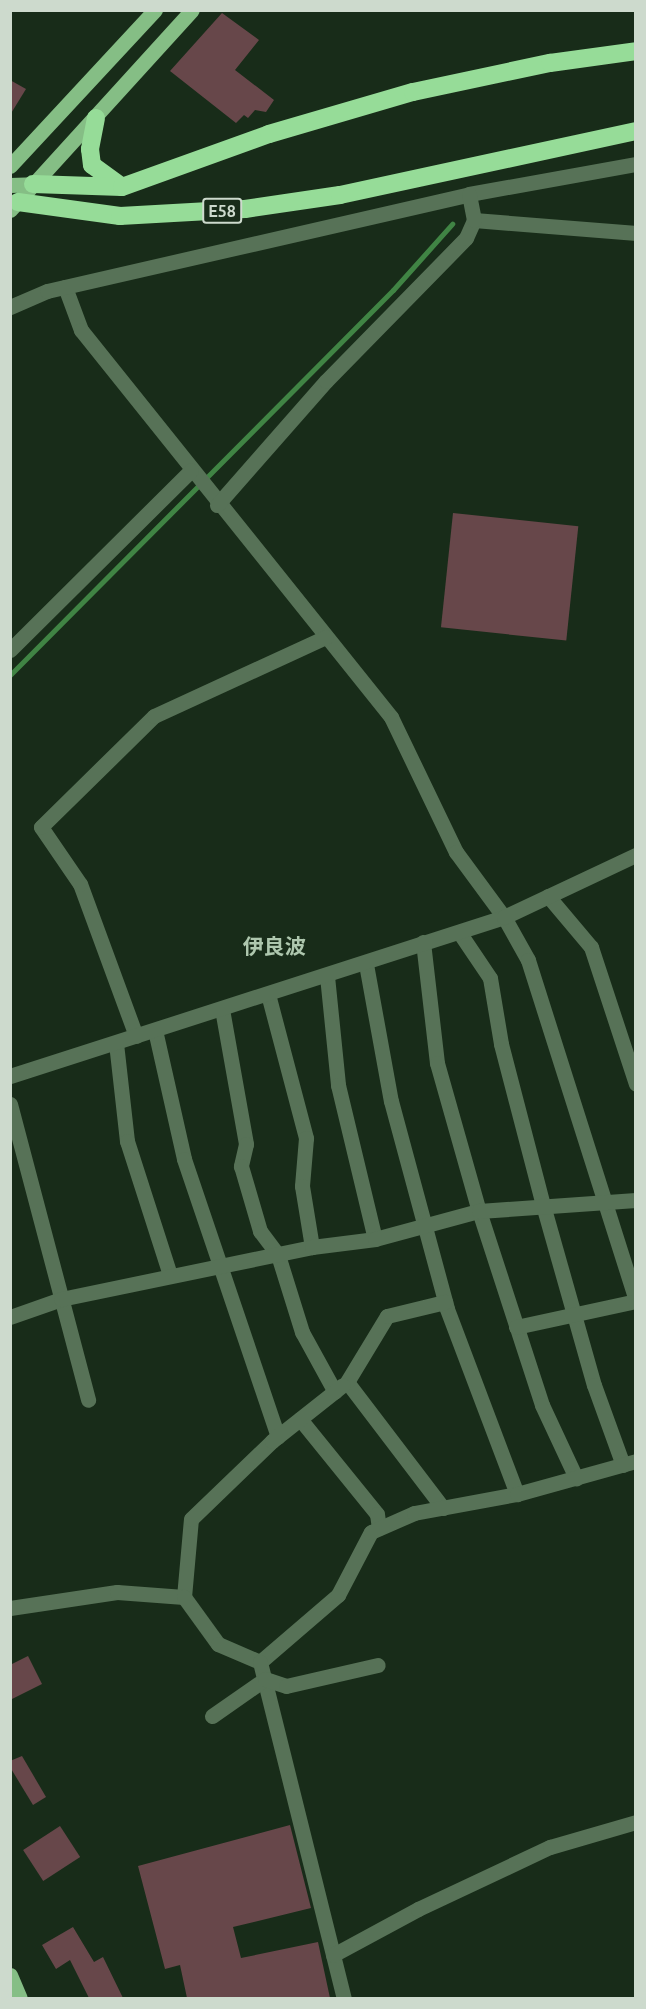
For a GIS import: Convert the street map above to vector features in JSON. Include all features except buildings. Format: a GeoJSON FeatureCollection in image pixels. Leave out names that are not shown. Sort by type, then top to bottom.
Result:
{"type":"FeatureCollection","features":[{"type":"Feature","properties":{"kind":"highway"},"geometry":{"type":"LineString","coordinates":[[33,184],[122,187],[269,134],[413,92],[550,63],[636,51]]}},
{"type":"Feature","properties":{"kind":"highway"},"geometry":{"type":"LineString","coordinates":[[96,118],[90,149],[93,165],[122,187]]}},
{"type":"Feature","properties":{"kind":"highway","name":"E58"},"geometry":{"type":"LineString","coordinates":[[13,203],[150,217],[245,209],[424,176],[636,131]]}},
{"type":"Feature","properties":{"kind":"main road"},"geometry":{"type":"LineString","coordinates":[[10,166],[155,10]]}},
{"type":"Feature","properties":{"kind":"main road"},"geometry":{"type":"LineString","coordinates":[[13,203],[96,118],[192,10]]}},
{"type":"Feature","properties":{"kind":"main road"},"geometry":{"type":"LineString","coordinates":[[10,185],[33,184]]}},
{"type":"Feature","properties":{"kind":"main road"},"geometry":{"type":"LineString","coordinates":[[10,1975],[20,1998]]}},
{"type":"Feature","properties":{"kind":"street"},"geometry":{"type":"LineString","coordinates":[[10,307],[65,287],[469,194],[636,164]]}},
{"type":"Feature","properties":{"kind":"street"},"geometry":{"type":"LineString","coordinates":[[217,505],[326,381],[466,238],[474,220],[469,194]]}},
{"type":"Feature","properties":{"kind":"street"},"geometry":{"type":"LineString","coordinates":[[474,220],[636,233]]}},
{"type":"Feature","properties":{"kind":"street"},"geometry":{"type":"LineString","coordinates":[[65,287],[81,330],[217,505],[391,717],[456,852],[504,917],[528,960],[636,1301],[516,1327]]}},
{"type":"Feature","properties":{"kind":"street"},"geometry":{"type":"LineString","coordinates":[[10,650],[191,470]]}},
{"type":"Feature","properties":{"kind":"street"},"geometry":{"type":"LineString","coordinates":[[136,1036],[80,884],[41,827],[154,716],[326,637]]}},
{"type":"Feature","properties":{"kind":"street"},"geometry":{"type":"LineString","coordinates":[[10,1076],[366,964],[423,942],[504,917],[636,855]]}},
{"type":"Feature","properties":{"kind":"street"},"geometry":{"type":"LineString","coordinates":[[548,896],[591,947],[636,1084]]}},
{"type":"Feature","properties":{"kind":"street"},"geometry":{"type":"LineString","coordinates":[[260,1662],[338,1595],[371,1532],[414,1513],[517,1494],[629,1463],[574,1314],[501,1044],[490,978],[459,932]]}},
{"type":"Feature","properties":{"kind":"street"},"geometry":{"type":"LineString","coordinates":[[423,942],[437,1063],[479,1211],[542,1405],[576,1478]]}},
{"type":"Feature","properties":{"kind":"street"},"geometry":{"type":"LineString","coordinates":[[366,964],[391,1101],[445,1302],[517,1494]]}},
{"type":"Feature","properties":{"kind":"street"},"geometry":{"type":"LineString","coordinates":[[327,976],[338,1085],[375,1239]]}},
{"type":"Feature","properties":{"kind":"street"},"geometry":{"type":"LineString","coordinates":[[268,994],[306,1138],[302,1186],[312,1248]]}},
{"type":"Feature","properties":{"kind":"street"},"geometry":{"type":"LineString","coordinates":[[222,1009],[246,1144],[242,1166],[260,1231],[278,1255],[302,1332],[341,1387],[443,1508]]}},
{"type":"Feature","properties":{"kind":"street"},"geometry":{"type":"LineString","coordinates":[[155,1030],[184,1159],[278,1436]]}},
{"type":"Feature","properties":{"kind":"street"},"geometry":{"type":"LineString","coordinates":[[117,1043],[127,1141],[170,1275]]}},
{"type":"Feature","properties":{"kind":"street"},"geometry":{"type":"LineString","coordinates":[[10,1104],[47,1232],[61,1299],[88,1400]]}},
{"type":"Feature","properties":{"kind":"street"},"geometry":{"type":"LineString","coordinates":[[10,1317],[61,1299],[170,1275],[312,1248],[375,1239],[479,1211],[543,1205],[606,1205],[636,1200]]}},
{"type":"Feature","properties":{"kind":"street"},"geometry":{"type":"LineString","coordinates":[[260,1662],[218,1644],[184,1597],[191,1519],[278,1436],[341,1387],[387,1316],[445,1302]]}},
{"type":"Feature","properties":{"kind":"street"},"geometry":{"type":"LineString","coordinates":[[300,1419],[377,1514],[379,1528]]}},
{"type":"Feature","properties":{"kind":"street"},"geometry":{"type":"LineString","coordinates":[[10,1608],[117,1592],[184,1597]]}},
{"type":"Feature","properties":{"kind":"street"},"geometry":{"type":"LineString","coordinates":[[260,1662],[345,1998]]}},
{"type":"Feature","properties":{"kind":"street"},"geometry":{"type":"LineString","coordinates":[[265,1679],[286,1686],[378,1665]]}},
{"type":"Feature","properties":{"kind":"street"},"geometry":{"type":"LineString","coordinates":[[212,1716],[265,1679]]}},
{"type":"Feature","properties":{"kind":"street"},"geometry":{"type":"LineString","coordinates":[[333,1955],[418,1909],[550,1847],[636,1822]]}},
{"type":"Feature","properties":{"kind":"waterway"},"geometry":{"type":"LineString","coordinates":[[10,675],[393,290],[452,224]]}},
{"type":"Feature","properties":{"kind":"district","name":"伊良波"},"geometry":{"type":"Point","coordinates":[274,946]}}]}
